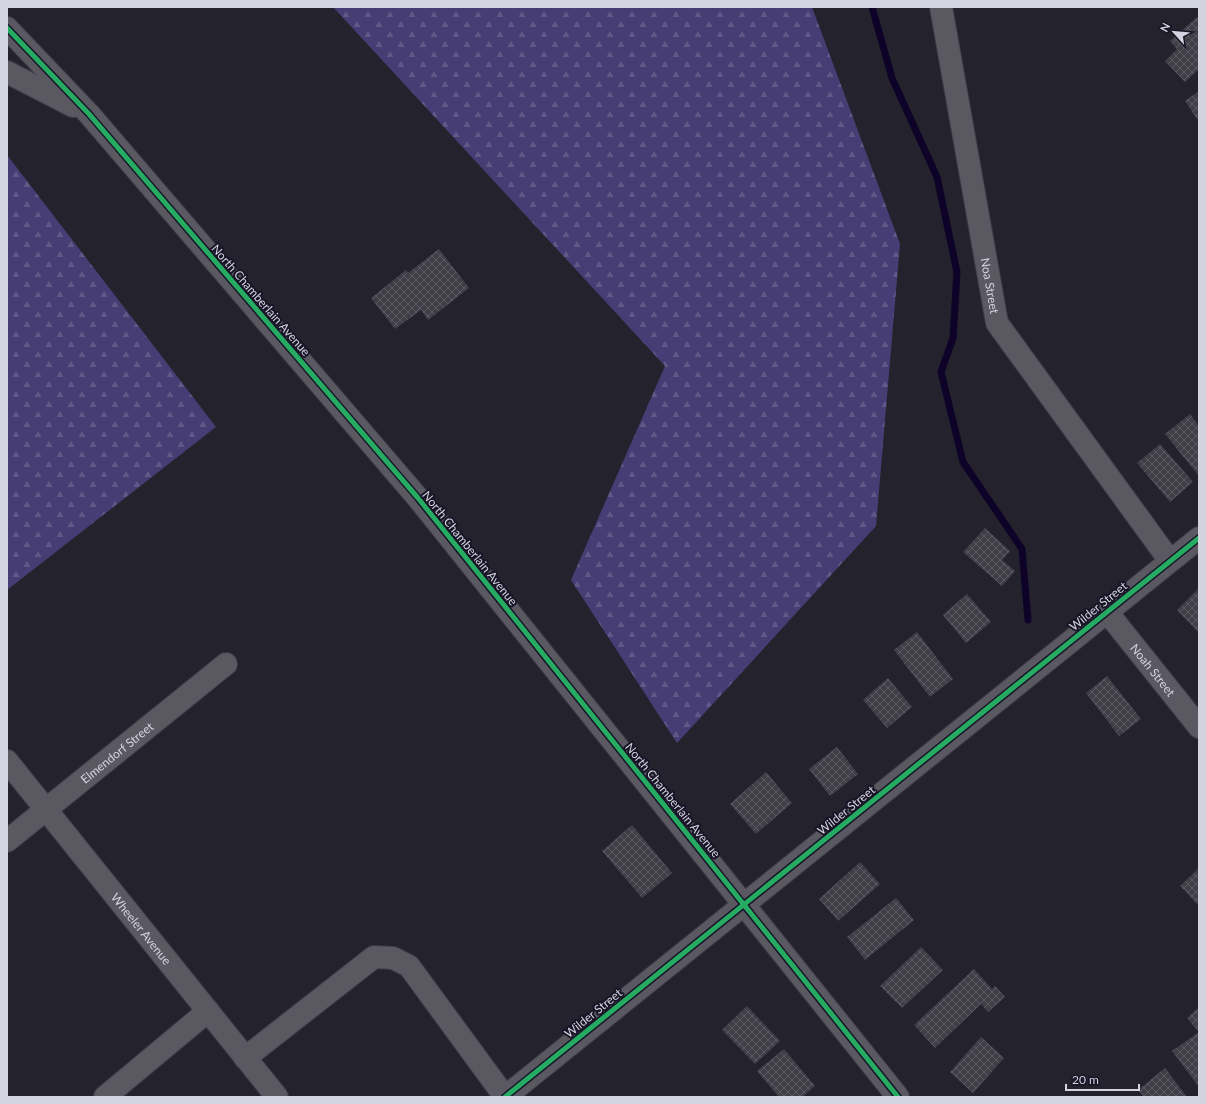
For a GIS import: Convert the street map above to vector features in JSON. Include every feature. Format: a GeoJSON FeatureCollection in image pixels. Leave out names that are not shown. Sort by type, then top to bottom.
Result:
{"type":"FeatureCollection","features":[{"type":"Feature","properties":{"kind":"street","name":"Noa Street"},"geometry":{"type":"LineString","coordinates":[[941,7],[998,323],[1170,561]]}},
{"type":"Feature","properties":{"kind":"street","name":"North Chamberlain Avenue"},"geometry":{"type":"LineString","coordinates":[[7,28],[88,114],[418,498],[898,1097]]}},
{"type":"Feature","properties":{"kind":"street","name":"North Chamberlain Avenue"},"geometry":{"type":"LineString","coordinates":[[7,72],[88,114]]}},
{"type":"Feature","properties":{"kind":"street","name":"Wilder Street"},"geometry":{"type":"LineString","coordinates":[[505,1097],[1199,538]]}},
{"type":"Feature","properties":{"kind":"street","name":"Noah Street"},"geometry":{"type":"LineString","coordinates":[[1107,612],[1199,727]]}},
{"type":"Feature","properties":{"kind":"street","name":"Elmendorf Street"},"geometry":{"type":"LineString","coordinates":[[7,841],[226,664]]}},
{"type":"Feature","properties":{"kind":"street","name":"Wheeler Avenue"},"geometry":{"type":"LineString","coordinates":[[7,760],[277,1097]]}},
{"type":"Feature","properties":{"kind":"street"},"geometry":{"type":"LineString","coordinates":[[246,1058],[374,957],[393,958],[409,966],[505,1097]]}},
{"type":"Feature","properties":{"kind":"street"},"geometry":{"type":"LineString","coordinates":[[105,1097],[208,1011]]}},
{"type":"Feature","properties":{"kind":"green space"},"geometry":{"type":"Polygon","coordinates":[[[333,7],[812,7],[900,244],[876,526],[677,743],[571,580],[665,366],[333,7]]]}},
{"type":"Feature","properties":{"kind":"green space"},"geometry":{"type":"Polygon","coordinates":[[[7,155],[216,427],[7,590],[7,155]]]}},
{"type":"Feature","properties":{"kind":"building"},"geometry":{"type":"Polygon","coordinates":[[[1197,17],[1199,20],[1199,69],[1185,82],[1165,61],[1177,49],[1170,41],[1197,17]]]}},
{"type":"Feature","properties":{"kind":"building"},"geometry":{"type":"Polygon","coordinates":[[[1199,91],[1199,122],[1185,101],[1199,91]]]}},
{"type":"Feature","properties":{"kind":"building"},"geometry":{"type":"Polygon","coordinates":[[[439,249],[469,288],[428,320],[421,310],[395,329],[371,298],[406,270],[408,273],[439,249]]]}},
{"type":"Feature","properties":{"kind":"building"},"geometry":{"type":"Polygon","coordinates":[[[1190,414],[1199,426],[1199,476],[1165,434],[1190,414]]]}},
{"type":"Feature","properties":{"kind":"building"},"geometry":{"type":"Polygon","coordinates":[[[1160,444],[1193,482],[1170,502],[1137,463],[1160,444]]]}},
{"type":"Feature","properties":{"kind":"building"},"geometry":{"type":"Polygon","coordinates":[[[985,528],[1010,551],[1002,560],[1015,571],[1002,586],[963,552],[985,528]]]}},
{"type":"Feature","properties":{"kind":"building"},"geometry":{"type":"Polygon","coordinates":[[[1199,588],[1199,633],[1177,610],[1199,588]]]}},
{"type":"Feature","properties":{"kind":"building"},"geometry":{"type":"Polygon","coordinates":[[[967,594],[991,622],[966,643],[943,615],[967,594]]]}},
{"type":"Feature","properties":{"kind":"building"},"geometry":{"type":"Polygon","coordinates":[[[917,632],[953,679],[930,697],[894,650],[917,632]]]}},
{"type":"Feature","properties":{"kind":"building"},"geometry":{"type":"Polygon","coordinates":[[[1107,676],[1141,719],[1119,736],[1086,693],[1107,676]]]}},
{"type":"Feature","properties":{"kind":"building"},"geometry":{"type":"Polygon","coordinates":[[[888,678],[912,707],[887,728],[863,700],[888,678]]]}},
{"type":"Feature","properties":{"kind":"building"},"geometry":{"type":"Polygon","coordinates":[[[837,747],[858,774],[830,796],[809,769],[837,747]]]}},
{"type":"Feature","properties":{"kind":"building"},"geometry":{"type":"Polygon","coordinates":[[[766,772],[792,803],[756,834],[730,804],[766,772]]]}},
{"type":"Feature","properties":{"kind":"building"},"geometry":{"type":"Polygon","coordinates":[[[632,825],[672,873],[642,898],[602,851],[632,825]]]}},
{"type":"Feature","properties":{"kind":"building"},"geometry":{"type":"Polygon","coordinates":[[[860,862],[880,884],[838,921],[819,899],[860,862]]]}},
{"type":"Feature","properties":{"kind":"building"},"geometry":{"type":"Polygon","coordinates":[[[1199,868],[1199,906],[1180,886],[1199,868]]]}},
{"type":"Feature","properties":{"kind":"building"},"geometry":{"type":"Polygon","coordinates":[[[896,898],[914,920],[865,960],[847,937],[896,898]]]}},
{"type":"Feature","properties":{"kind":"building"},"geometry":{"type":"Polygon","coordinates":[[[921,947],[943,970],[902,1008],[880,986],[921,947]]]}},
{"type":"Feature","properties":{"kind":"building"},"geometry":{"type":"Polygon","coordinates":[[[974,969],[992,989],[995,986],[1005,997],[988,1012],[981,1004],[935,1048],[914,1025],[974,969]]]}},
{"type":"Feature","properties":{"kind":"building"},"geometry":{"type":"Polygon","coordinates":[[[747,1006],[780,1041],[755,1064],[722,1030],[747,1006]]]}},
{"type":"Feature","properties":{"kind":"building"},"geometry":{"type":"Polygon","coordinates":[[[1198,1008],[1199,1009],[1199,1032],[1187,1018],[1198,1008]]]}},
{"type":"Feature","properties":{"kind":"building"},"geometry":{"type":"Polygon","coordinates":[[[1199,1032],[1199,1087],[1172,1051],[1199,1032]]]}},
{"type":"Feature","properties":{"kind":"building"},"geometry":{"type":"Polygon","coordinates":[[[981,1037],[1004,1058],[973,1093],[950,1072],[981,1037]]]}},
{"type":"Feature","properties":{"kind":"building"},"geometry":{"type":"Polygon","coordinates":[[[784,1049],[815,1086],[802,1097],[779,1097],[757,1071],[784,1049]]]}},
{"type":"Feature","properties":{"kind":"building"},"geometry":{"type":"Polygon","coordinates":[[[1165,1068],[1187,1097],[1144,1097],[1138,1090],[1165,1068]]]}},
{"type":"Feature","properties":{"kind":"waterway"},"geometry":{"type":"LineString","coordinates":[[872,7],[892,78],[937,177],[957,272],[953,338],[941,372],[963,462],[1022,549],[1028,620]]}},
{"type":"Feature","properties":{"kind":"cycle path"},"geometry":{"type":"LineString","coordinates":[[7,28],[89,114],[418,498],[898,1097]]}},
{"type":"Feature","properties":{"kind":"cycle path"},"geometry":{"type":"LineString","coordinates":[[505,1097],[1199,538]]}}]}
